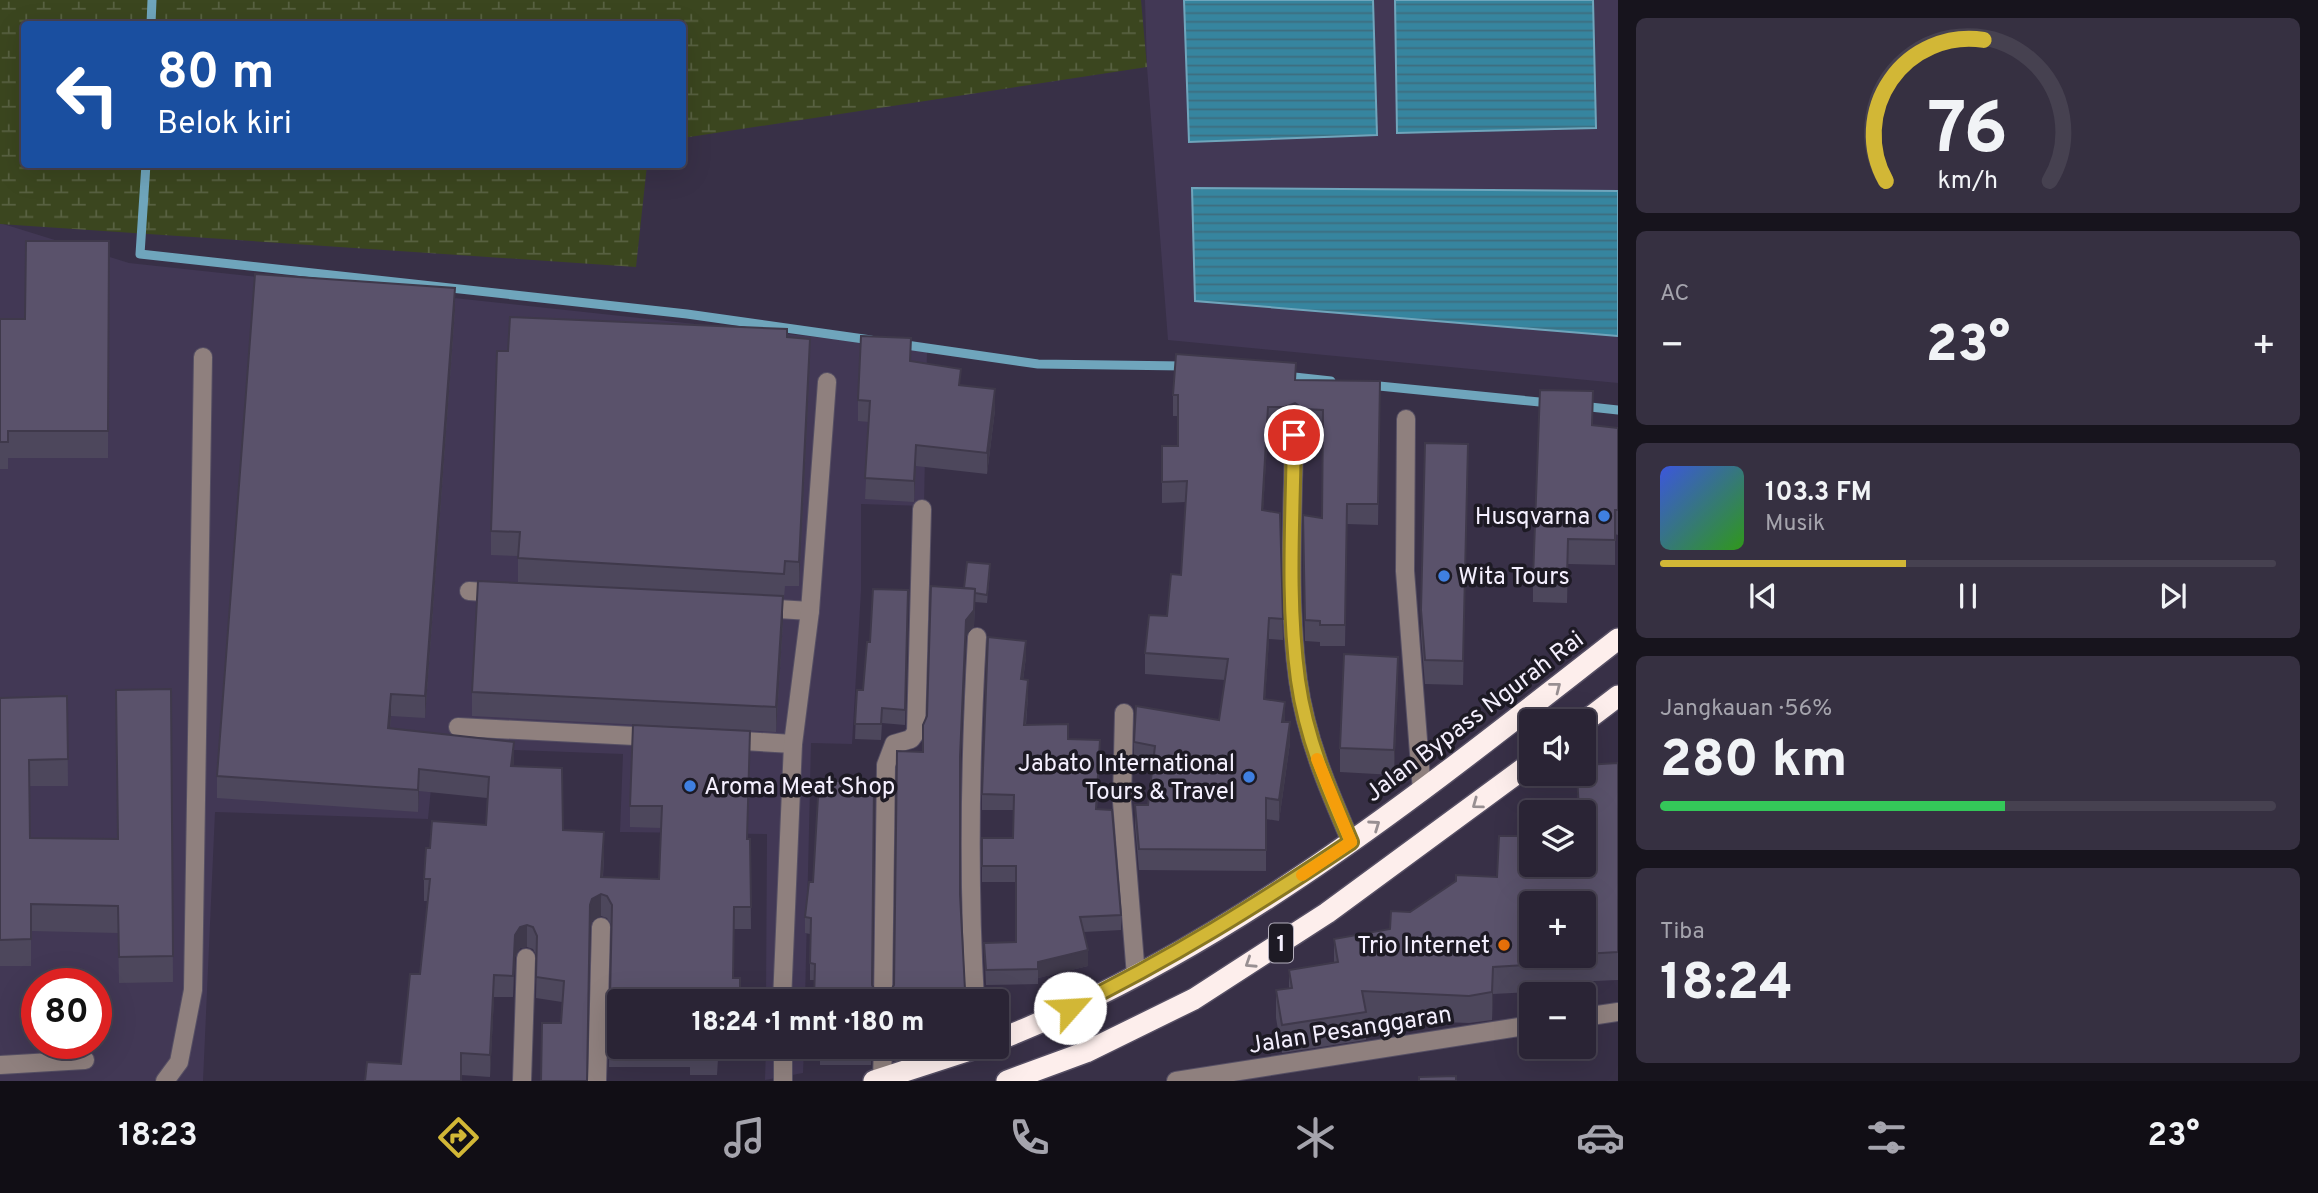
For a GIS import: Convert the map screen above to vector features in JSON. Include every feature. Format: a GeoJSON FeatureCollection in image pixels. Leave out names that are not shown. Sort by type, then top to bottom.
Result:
{"type":"FeatureCollection","features":[{"type":"Feature","properties":{"kind":"highway","name":"Jalan Bypass Ngurah Rai"},"geometry":{"type":"LineString","coordinates":[[1009,1034],[1136,976],[1228,924],[1422,792],[1618,639]]}},
{"type":"Feature","properties":{"kind":"highway"},"geometry":{"type":"LineString","coordinates":[[1596,713],[1618,696]]}},
{"type":"Feature","properties":{"kind":"highway","name":"1"},"geometry":{"type":"LineString","coordinates":[[1007,1081],[1086,1052],[1194,999],[1327,914],[1519,772]]}},
{"type":"Feature","properties":{"kind":"highway","name":"Jalan Bypass Ngurah Rai"},"geometry":{"type":"LineString","coordinates":[[878,1080],[942,1059]]}},
{"type":"Feature","properties":{"kind":"street"},"geometry":{"type":"LineString","coordinates":[[165,1081],[178,1062],[193,990],[203,357]]}},
{"type":"Feature","properties":{"kind":"street"},"geometry":{"type":"LineString","coordinates":[[783,989],[793,744],[810,611],[827,382]]}},
{"type":"Feature","properties":{"kind":"street"},"geometry":{"type":"LineString","coordinates":[[1406,419],[1405,571],[1422,792]]}},
{"type":"Feature","properties":{"kind":"street"},"geometry":{"type":"LineString","coordinates":[[1294,435],[1292,625],[1298,682],[1320,771],[1351,842]]}},
{"type":"Feature","properties":{"kind":"street"},"geometry":{"type":"LineString","coordinates":[[883,989],[886,765],[894,744],[911,739],[916,732],[922,509]]}},
{"type":"Feature","properties":{"kind":"street"},"geometry":{"type":"LineString","coordinates":[[469,591],[523,594]]}},
{"type":"Feature","properties":{"kind":"street"},"geometry":{"type":"LineString","coordinates":[[742,607],[810,611]]}},
{"type":"Feature","properties":{"kind":"street"},"geometry":{"type":"LineString","coordinates":[[974,989],[972,730],[977,637]]}},
{"type":"Feature","properties":{"kind":"street"},"geometry":{"type":"LineString","coordinates":[[1124,712],[1122,802],[1136,976]]}},
{"type":"Feature","properties":{"kind":"street"},"geometry":{"type":"LineString","coordinates":[[458,727],[673,738]]}},
{"type":"Feature","properties":{"kind":"street"},"geometry":{"type":"LineString","coordinates":[[713,740],[793,744]]}},
{"type":"Feature","properties":{"kind":"street"},"geometry":{"type":"LineString","coordinates":[[597,1081],[601,927]]}},
{"type":"Feature","properties":{"kind":"street"},"geometry":{"type":"LineString","coordinates":[[522,1081],[526,958]]}},
{"type":"Feature","properties":{"kind":"street"},"geometry":{"type":"LineString","coordinates":[[1596,1015],[1618,1012]]}},
{"type":"Feature","properties":{"kind":"street","name":"Jalan Pesanggaran"},"geometry":{"type":"LineString","coordinates":[[1176,1081],[1519,1027]]}},
{"type":"Feature","properties":{"kind":"street"},"geometry":{"type":"LineString","coordinates":[[783,1059],[783,1081]]}},
{"type":"Feature","properties":{"kind":"street"},"geometry":{"type":"LineString","coordinates":[[878,1080],[881,1059]]}},
{"type":"Feature","properties":{"kind":"street"},"geometry":{"type":"LineString","coordinates":[[0,1065],[85,1060]]}},
{"type":"Feature","properties":{"kind":"shaded area"},"geometry":{"type":"Polygon","coordinates":[[[1145,0],[1618,0],[1618,383],[1168,340],[1147,67],[1145,0]]]}},
{"type":"Feature","properties":{"kind":"shaded area"},"geometry":{"type":"Polygon","coordinates":[[[0,223],[129,263],[927,349],[924,506],[861,504],[861,591],[852,744],[811,743],[805,989],[766,989],[767,834],[620,832],[623,754],[435,747],[428,819],[215,812],[203,1081],[0,1081],[0,223]]]}},
{"type":"Feature","properties":{"kind":"shaded area"},"geometry":{"type":"Polygon","coordinates":[[[766,1059],[804,1059],[803,1073],[765,1080],[766,1059]]]}},
{"type":"Feature","properties":{"kind":"green space"},"geometry":{"type":"Polygon","coordinates":[[[0,0],[1141,0],[1147,67],[686,138],[686,21],[21,21],[21,168],[647,168],[636,267],[0,224],[0,0]]]}},
{"type":"Feature","properties":{"kind":"water"},"geometry":{"type":"Polygon","coordinates":[[[1184,0],[1373,0],[1377,135],[1189,142],[1184,0]]]}},
{"type":"Feature","properties":{"kind":"water"},"geometry":{"type":"Polygon","coordinates":[[[1395,0],[1593,0],[1596,128],[1397,133],[1395,0]]]}},
{"type":"Feature","properties":{"kind":"water"},"geometry":{"type":"Polygon","coordinates":[[[1192,188],[1618,191],[1618,336],[1195,301],[1192,188]]]}},
{"type":"Feature","properties":{"kind":"building"},"geometry":{"type":"Polygon","coordinates":[[[26,241],[109,241],[108,431],[8,431],[8,442],[0,442],[0,319],[25,319],[26,241]]]}},
{"type":"Feature","properties":{"kind":"building"},"geometry":{"type":"Polygon","coordinates":[[[255,274],[455,288],[425,696],[391,694],[388,728],[514,742],[511,766],[562,768],[563,830],[604,832],[601,877],[659,879],[662,806],[630,806],[633,725],[750,731],[747,839],[750,839],[751,907],[734,907],[733,978],[740,978],[740,989],[610,989],[612,905],[607,896],[601,894],[592,899],[590,905],[587,1081],[541,1081],[542,1023],[561,1023],[564,981],[536,977],[537,936],[533,927],[527,925],[520,927],[515,935],[513,976],[494,975],[490,1055],[461,1053],[461,1081],[365,1081],[367,1062],[401,1064],[410,974],[420,974],[430,879],[424,879],[426,848],[430,848],[432,821],[486,825],[489,777],[419,769],[418,790],[217,776],[255,274]]]}},
{"type":"Feature","properties":{"kind":"building"},"geometry":{"type":"Polygon","coordinates":[[[510,317],[787,329],[787,337],[810,339],[799,562],[785,561],[784,574],[518,558],[520,532],[491,531],[497,351],[508,351],[510,317]]]}},
{"type":"Feature","properties":{"kind":"building"},"geometry":{"type":"Polygon","coordinates":[[[861,336],[911,338],[910,361],[961,369],[959,385],[995,389],[987,453],[916,445],[914,481],[865,478],[870,401],[858,400],[861,336]]]}},
{"type":"Feature","properties":{"kind":"building"},"geometry":{"type":"Polygon","coordinates":[[[1176,354],[1296,363],[1295,380],[1380,381],[1378,504],[1347,504],[1345,625],[1320,625],[1320,621],[1305,620],[1303,515],[1322,518],[1323,410],[1304,409],[1295,403],[1285,407],[1268,407],[1262,510],[1280,513],[1283,619],[1269,618],[1264,699],[1285,702],[1282,722],[1290,722],[1279,800],[1266,798],[1266,850],[1139,849],[1135,805],[1148,805],[1155,746],[1134,742],[1136,706],[1219,720],[1228,659],[1145,653],[1149,615],[1167,616],[1171,574],[1181,575],[1187,481],[1162,482],[1162,446],[1178,446],[1178,395],[1173,395],[1176,354]]]}},
{"type":"Feature","properties":{"kind":"building"},"geometry":{"type":"Polygon","coordinates":[[[1540,390],[1593,391],[1592,425],[1618,428],[1618,510],[1615,510],[1615,540],[1568,539],[1567,578],[1533,578],[1540,390]]]}},
{"type":"Feature","properties":{"kind":"building","name":"Wita Tours"},"geometry":{"type":"Polygon","coordinates":[[[1425,443],[1468,444],[1463,661],[1425,660],[1421,610],[1425,443]]]}},
{"type":"Feature","properties":{"kind":"building"},"geometry":{"type":"Polygon","coordinates":[[[967,562],[990,564],[987,595],[975,593],[975,589],[964,588],[967,562]]]}},
{"type":"Feature","properties":{"kind":"building"},"geometry":{"type":"Polygon","coordinates":[[[478,581],[783,596],[776,707],[472,692],[478,581]]]}},
{"type":"Feature","properties":{"kind":"building"},"geometry":{"type":"Polygon","coordinates":[[[931,586],[975,589],[974,610],[966,620],[960,757],[960,894],[965,989],[892,989],[894,985],[897,751],[923,752],[923,725],[927,716],[931,586]]]}},
{"type":"Feature","properties":{"kind":"building"},"geometry":{"type":"Polygon","coordinates":[[[873,589],[908,590],[905,710],[882,708],[881,724],[855,724],[857,690],[863,690],[867,642],[870,642],[873,589]]]}},
{"type":"Feature","properties":{"kind":"building"},"geometry":{"type":"Polygon","coordinates":[[[988,637],[1026,641],[1021,679],[1028,680],[1024,725],[1068,724],[1068,739],[1100,740],[1096,809],[1112,810],[1121,915],[1080,917],[1088,950],[1038,962],[1038,969],[986,970],[984,943],[1016,942],[1016,866],[982,866],[982,838],[1013,838],[1014,795],[982,794],[988,637]]]}},
{"type":"Feature","properties":{"kind":"building"},"geometry":{"type":"Polygon","coordinates":[[[1344,654],[1398,657],[1394,750],[1340,748],[1344,654]]]}},
{"type":"Feature","properties":{"kind":"building"},"geometry":{"type":"Polygon","coordinates":[[[171,689],[173,956],[119,957],[118,906],[31,904],[31,939],[0,940],[0,698],[67,696],[68,759],[29,760],[30,838],[118,839],[116,690],[171,689]]]}},
{"type":"Feature","properties":{"kind":"building"},"geometry":{"type":"Polygon","coordinates":[[[1618,763],[1618,952],[1596,953],[1596,891],[1519,891],[1519,965],[1493,967],[1492,992],[1469,996],[1362,991],[1366,1012],[1282,1025],[1276,990],[1292,988],[1289,970],[1338,962],[1334,939],[1390,929],[1391,911],[1410,912],[1456,881],[1456,875],[1497,877],[1499,836],[1519,836],[1519,877],[1596,877],[1596,800],[1578,800],[1578,786],[1596,786],[1596,764],[1618,763]]]}},
{"type":"Feature","properties":{"kind":"building"},"geometry":{"type":"Polygon","coordinates":[[[819,780],[874,783],[872,985],[874,989],[814,989],[815,964],[810,963],[811,918],[805,917],[809,882],[813,882],[819,780]]]}},
{"type":"Feature","properties":{"kind":"building"},"geometry":{"type":"Polygon","coordinates":[[[1456,1076],[1456,1081],[1419,1081],[1419,1077],[1456,1076]]]}},
{"type":"Feature","properties":{"kind":"waterway"},"geometry":{"type":"LineString","coordinates":[[151,21],[152,0]]}},
{"type":"Feature","properties":{"kind":"waterway"},"geometry":{"type":"LineString","coordinates":[[146,168],[140,254],[687,314],[871,340]]}},
{"type":"Feature","properties":{"kind":"waterway"},"geometry":{"type":"LineString","coordinates":[[899,344],[1038,364],[1184,366]]}},
{"type":"Feature","properties":{"kind":"waterway"},"geometry":{"type":"LineString","coordinates":[[1285,376],[1331,381]]}},
{"type":"Feature","properties":{"kind":"waterway"},"geometry":{"type":"LineString","coordinates":[[1369,385],[1550,403]]}},
{"type":"Feature","properties":{"kind":"waterway"},"geometry":{"type":"LineString","coordinates":[[1581,406],[1618,410]]}},
{"type":"Feature","properties":{"kind":"slow traffic"},"geometry":{"type":"LineString","coordinates":[[1302,875],[1351,842],[1317,759]]}},
{"type":"Feature","properties":{"kind":"place","name":"Husqvarna"},"geometry":{"type":"Point","coordinates":[1604,516]}},
{"type":"Feature","properties":{"kind":"place","name":"Wita Tours"},"geometry":{"type":"Point","coordinates":[1444,576]}},
{"type":"Feature","properties":{"kind":"place","name":"Jabato International Tours & Travel"},"geometry":{"type":"Point","coordinates":[1249,777]}},
{"type":"Feature","properties":{"kind":"place","name":"Aroma Meat Shop"},"geometry":{"type":"Point","coordinates":[690,786]}},
{"type":"Feature","properties":{"kind":"place","name":"Trio Internet"},"geometry":{"type":"Point","coordinates":[1504,945]}},
{"type":"Feature","properties":{"kind":"route"},"geometry":{"type":"LineString","coordinates":[[1070,1008],[1136,976],[1228,924],[1351,842],[1320,771],[1298,682],[1292,625],[1294,435]]}}]}
